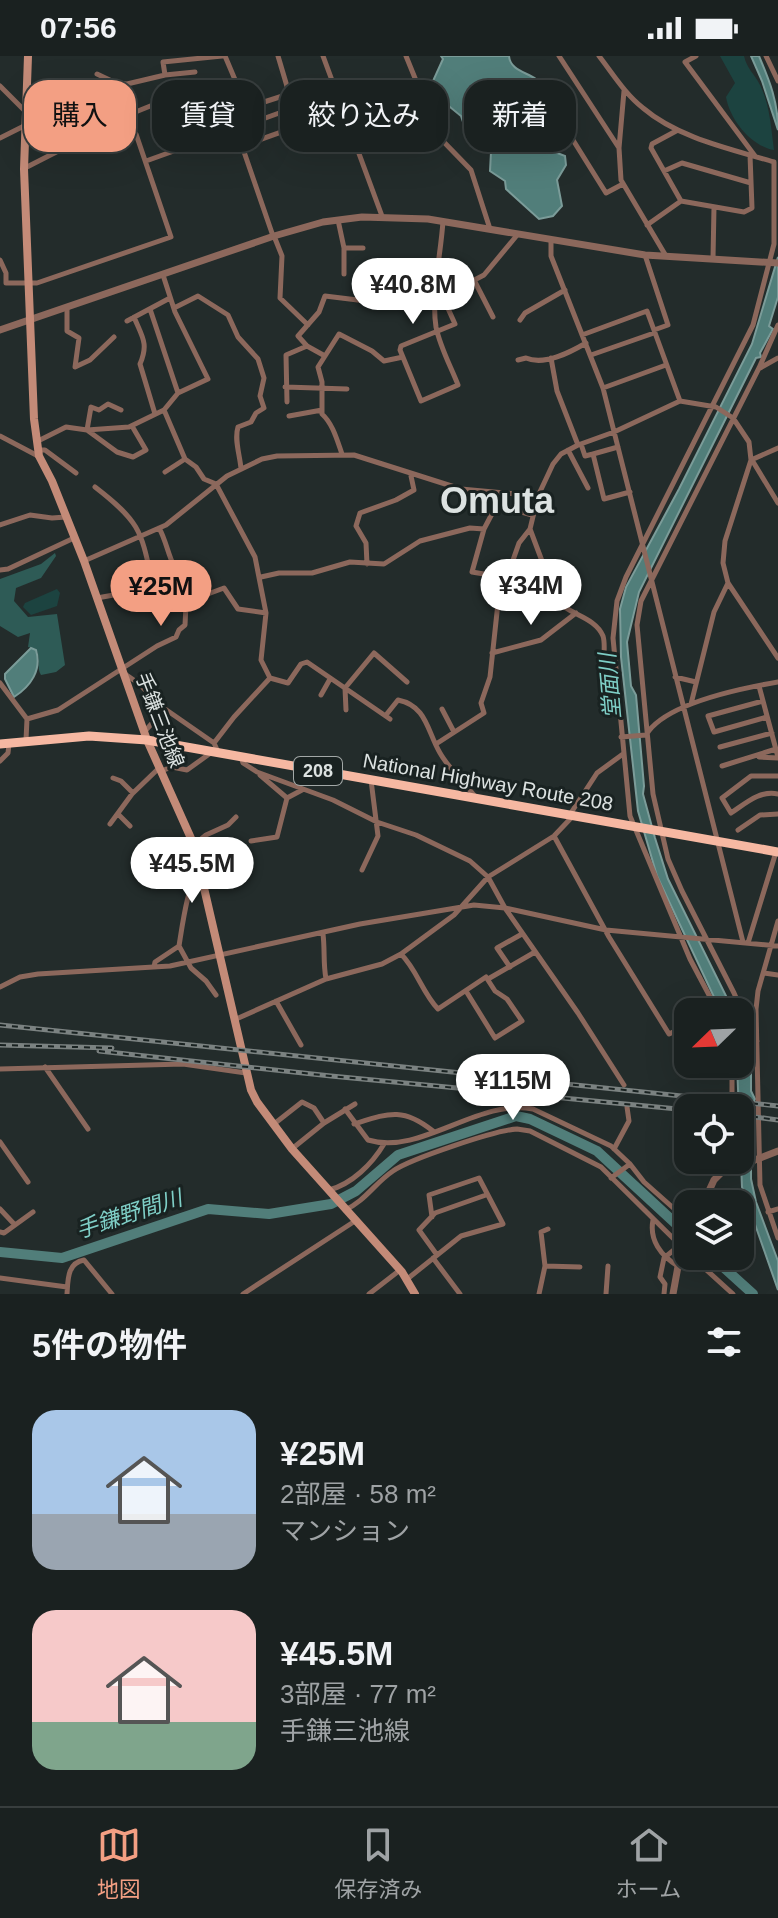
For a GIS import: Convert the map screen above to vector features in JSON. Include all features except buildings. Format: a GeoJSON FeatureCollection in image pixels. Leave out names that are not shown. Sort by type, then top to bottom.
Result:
{"type":"FeatureCollection","features":[{"type":"Feature","properties":{"kind":"highway","name":"National Highway Route 208"},"geometry":{"type":"LineString","coordinates":[[4,744],[89,736],[146,735],[240,756],[777,852]]}},
{"type":"Feature","properties":{"kind":"main road","name":"手鎌三池線"},"geometry":{"type":"LineString","coordinates":[[26,80],[28,56]]}},
{"type":"Feature","properties":{"kind":"main road","name":"手鎌三池線"},"geometry":{"type":"LineString","coordinates":[[24,152],[37,449],[84,561],[146,735],[194,845],[247,1073],[257,1102],[292,1149],[400,1270],[415,1294]]}},
{"type":"Feature","properties":{"kind":"street"},"geometry":{"type":"LineString","coordinates":[[136,112],[180,94],[215,90],[236,82],[224,56],[163,62],[165,75]]}},
{"type":"Feature","properties":{"kind":"street"},"geometry":{"type":"LineString","coordinates":[[278,56],[286,80]]}},
{"type":"Feature","properties":{"kind":"street"},"geometry":{"type":"LineString","coordinates":[[323,56],[332,80]]}},
{"type":"Feature","properties":{"kind":"street"},"geometry":{"type":"LineString","coordinates":[[406,56],[439,137],[471,170],[491,230]]}},
{"type":"Feature","properties":{"kind":"street"},"geometry":{"type":"LineString","coordinates":[[559,56],[619,148]]}},
{"type":"Feature","properties":{"kind":"street"},"geometry":{"type":"LineString","coordinates":[[599,56],[624,90],[643,108],[678,130],[774,162],[774,263],[753,325],[643,546],[617,601],[613,618],[614,660],[630,816],[690,959],[711,998]]}},
{"type":"Feature","properties":{"kind":"street"},"geometry":{"type":"LineString","coordinates":[[647,225],[681,201],[744,212],[752,208],[752,156],[685,62],[696,56]]}},
{"type":"Feature","properties":{"kind":"street"},"geometry":{"type":"LineString","coordinates":[[766,56],[778,81]]}},
{"type":"Feature","properties":{"kind":"street"},"geometry":{"type":"LineString","coordinates":[[97,74],[116,83],[127,84],[195,72]]}},
{"type":"Feature","properties":{"kind":"street"},"geometry":{"type":"LineString","coordinates":[[0,86],[24,110]]}},
{"type":"Feature","properties":{"kind":"street"},"geometry":{"type":"LineString","coordinates":[[624,90],[619,171],[623,184],[667,257]]}},
{"type":"Feature","properties":{"kind":"street"},"geometry":{"type":"LineString","coordinates":[[1,136],[24,126]]}},
{"type":"Feature","properties":{"kind":"street"},"geometry":{"type":"LineString","coordinates":[[678,130],[652,144],[651,148],[681,201]]}},
{"type":"Feature","properties":{"kind":"street"},"geometry":{"type":"LineString","coordinates":[[280,132],[242,146],[282,256],[280,298],[308,325]]}},
{"type":"Feature","properties":{"kind":"street"},"geometry":{"type":"LineString","coordinates":[[0,260],[6,273],[6,283],[30,283],[171,237],[136,134],[72,144],[24,169]]}},
{"type":"Feature","properties":{"kind":"street"},"geometry":{"type":"LineString","coordinates":[[576,145],[606,193],[623,184]]}},
{"type":"Feature","properties":{"kind":"street"},"geometry":{"type":"LineString","coordinates":[[146,161],[171,152]]}},
{"type":"Feature","properties":{"kind":"street"},"geometry":{"type":"LineString","coordinates":[[358,152],[382,216]]}},
{"type":"Feature","properties":{"kind":"street"},"geometry":{"type":"LineString","coordinates":[[664,171],[682,163],[751,183]]}},
{"type":"Feature","properties":{"kind":"street"},"geometry":{"type":"LineString","coordinates":[[713,259],[714,207]]}},
{"type":"Feature","properties":{"kind":"street"},"geometry":{"type":"LineString","coordinates":[[0,330],[274,236],[338,220],[382,216],[443,221],[645,255],[774,263]]}},
{"type":"Feature","properties":{"kind":"street"},"geometry":{"type":"LineString","coordinates":[[338,220],[344,248],[344,274]]}},
{"type":"Feature","properties":{"kind":"street"},"geometry":{"type":"LineString","coordinates":[[437,284],[455,324],[437,331],[401,346],[421,401],[458,385],[437,331],[435,302],[443,221]]}},
{"type":"Feature","properties":{"kind":"street"},"geometry":{"type":"LineString","coordinates":[[459,288],[484,275],[518,234]]}},
{"type":"Feature","properties":{"kind":"street"},"geometry":{"type":"LineString","coordinates":[[551,240],[551,256],[603,388],[717,842],[746,942]]}},
{"type":"Feature","properties":{"kind":"street"},"geometry":{"type":"LineString","coordinates":[[344,248],[363,248]]}},
{"type":"Feature","properties":{"kind":"street"},"geometry":{"type":"LineString","coordinates":[[591,355],[668,325],[645,255]]}},
{"type":"Feature","properties":{"kind":"street"},"geometry":{"type":"LineString","coordinates":[[37,449],[66,427],[87,430],[132,426],[164,410],[178,393],[208,379],[174,308],[163,275]]}},
{"type":"Feature","properties":{"kind":"street"},"geometry":{"type":"LineString","coordinates":[[474,280],[493,317]]}},
{"type":"Feature","properties":{"kind":"street"},"geometry":{"type":"LineString","coordinates":[[520,320],[525,313],[565,290]]}},
{"type":"Feature","properties":{"kind":"street"},"geometry":{"type":"LineString","coordinates":[[174,308],[198,296],[228,315],[238,337],[258,359],[264,378],[260,396],[264,408],[256,413],[251,422],[238,427],[236,438],[241,469]]}},
{"type":"Feature","properties":{"kind":"street"},"geometry":{"type":"LineString","coordinates":[[325,356],[307,346],[298,336],[319,312],[325,296],[374,302]]}},
{"type":"Feature","properties":{"kind":"street"},"geometry":{"type":"LineString","coordinates":[[127,321],[170,298]]}},
{"type":"Feature","properties":{"kind":"street"},"geometry":{"type":"LineString","coordinates":[[67,309],[67,331],[79,338],[75,367],[90,360],[114,337]]}},
{"type":"Feature","properties":{"kind":"street"},"geometry":{"type":"LineString","coordinates":[[150,309],[178,393]]}},
{"type":"Feature","properties":{"kind":"street"},"geometry":{"type":"LineString","coordinates":[[582,335],[647,311],[680,401]]}},
{"type":"Feature","properties":{"kind":"street"},"geometry":{"type":"LineString","coordinates":[[134,317],[145,343],[146,351],[140,364],[155,414]]}},
{"type":"Feature","properties":{"kind":"street"},"geometry":{"type":"LineString","coordinates":[[756,1041],[668,859],[653,794],[637,625],[641,601],[651,578],[778,325]]}},
{"type":"Feature","properties":{"kind":"street"},"geometry":{"type":"LineString","coordinates":[[342,454],[322,410],[318,367],[339,334],[372,351],[384,361],[403,357]]}},
{"type":"Feature","properties":{"kind":"street"},"geometry":{"type":"LineString","coordinates":[[518,360],[551,358],[586,343]]}},
{"type":"Feature","properties":{"kind":"street"},"geometry":{"type":"LineString","coordinates":[[287,402],[286,355],[307,346]]}},
{"type":"Feature","properties":{"kind":"street"},"geometry":{"type":"LineString","coordinates":[[551,358],[557,391],[585,456],[618,447]]}},
{"type":"Feature","properties":{"kind":"street"},"geometry":{"type":"LineString","coordinates":[[759,368],[778,358]]}},
{"type":"Feature","properties":{"kind":"street"},"geometry":{"type":"LineString","coordinates":[[603,388],[666,364]]}},
{"type":"Feature","properties":{"kind":"street"},"geometry":{"type":"LineString","coordinates":[[285,387],[347,389]]}},
{"type":"Feature","properties":{"kind":"street"},"geometry":{"type":"LineString","coordinates":[[614,660],[604,656],[604,638],[599,630],[586,618],[557,601],[530,529],[532,515],[553,464],[568,450],[680,401],[714,407],[733,418],[749,442],[751,460],[723,552],[728,583],[778,658]]}},
{"type":"Feature","properties":{"kind":"street"},"geometry":{"type":"LineString","coordinates":[[87,430],[91,407],[99,410],[108,404],[121,410]]}},
{"type":"Feature","properties":{"kind":"street"},"geometry":{"type":"LineString","coordinates":[[164,410],[185,459],[196,467],[204,479],[216,484],[255,557],[266,613],[261,660],[270,678],[288,683],[303,662],[388,717],[398,700],[410,703],[427,722],[447,762],[478,799]]}},
{"type":"Feature","properties":{"kind":"street"},"geometry":{"type":"LineString","coordinates":[[289,416],[322,410]]}},
{"type":"Feature","properties":{"kind":"street"},"geometry":{"type":"LineString","coordinates":[[87,430],[117,452],[133,457],[146,450],[132,426]]}},
{"type":"Feature","properties":{"kind":"street"},"geometry":{"type":"LineString","coordinates":[[0,436],[45,450],[76,473]]}},
{"type":"Feature","properties":{"kind":"street"},"geometry":{"type":"LineString","coordinates":[[751,460],[778,448]]}},
{"type":"Feature","properties":{"kind":"street"},"geometry":{"type":"LineString","coordinates":[[568,450],[588,488]]}},
{"type":"Feature","properties":{"kind":"street"},"geometry":{"type":"LineString","coordinates":[[593,454],[604,499],[630,492]]}},
{"type":"Feature","properties":{"kind":"street"},"geometry":{"type":"LineString","coordinates":[[84,561],[159,528],[216,484],[241,469],[277,456],[354,455],[461,489],[538,496]]}},
{"type":"Feature","properties":{"kind":"street"},"geometry":{"type":"LineString","coordinates":[[165,472],[185,459]]}},
{"type":"Feature","properties":{"kind":"street"},"geometry":{"type":"LineString","coordinates":[[751,460],[778,503]]}},
{"type":"Feature","properties":{"kind":"street"},"geometry":{"type":"LineString","coordinates":[[367,564],[366,543],[356,526],[360,513],[414,490],[411,475]]}},
{"type":"Feature","properties":{"kind":"street"},"geometry":{"type":"LineString","coordinates":[[95,487],[130,516],[142,537],[154,590]]}},
{"type":"Feature","properties":{"kind":"street"},"geometry":{"type":"LineString","coordinates":[[507,578],[472,572],[484,529],[496,507],[532,515]]}},
{"type":"Feature","properties":{"kind":"street"},"geometry":{"type":"LineString","coordinates":[[0,525],[30,515],[67,517]]}},
{"type":"Feature","properties":{"kind":"street"},"geometry":{"type":"LineString","coordinates":[[159,528],[173,564],[193,586],[197,598]]}},
{"type":"Feature","properties":{"kind":"street"},"geometry":{"type":"LineString","coordinates":[[261,577],[279,573],[312,573],[350,562],[384,564],[420,541],[470,528],[484,529]]}},
{"type":"Feature","properties":{"kind":"street"},"geometry":{"type":"LineString","coordinates":[[436,744],[484,713],[481,703],[490,677],[498,603],[519,543],[530,529]]}},
{"type":"Feature","properties":{"kind":"street"},"geometry":{"type":"LineString","coordinates":[[0,570],[75,538]]}},
{"type":"Feature","properties":{"kind":"street"},"geometry":{"type":"LineString","coordinates":[[691,704],[714,612],[728,583]]}},
{"type":"Feature","properties":{"kind":"street"},"geometry":{"type":"LineString","coordinates":[[97,598],[169,585]]}},
{"type":"Feature","properties":{"kind":"street"},"geometry":{"type":"LineString","coordinates":[[27,719],[58,710],[124,672],[157,646],[176,637],[185,625],[186,605],[197,598],[224,588],[238,609],[266,613]]}},
{"type":"Feature","properties":{"kind":"street"},"geometry":{"type":"LineString","coordinates":[[492,653],[541,640],[576,613]]}},
{"type":"Feature","properties":{"kind":"street"},"geometry":{"type":"LineString","coordinates":[[346,710],[345,688],[374,653],[407,682]]}},
{"type":"Feature","properties":{"kind":"street"},"geometry":{"type":"LineString","coordinates":[[124,672],[215,749]]}},
{"type":"Feature","properties":{"kind":"street"},"geometry":{"type":"LineString","coordinates":[[675,677],[696,682]]}},
{"type":"Feature","properties":{"kind":"street"},"geometry":{"type":"LineString","coordinates":[[110,824],[133,793],[160,769],[172,767],[187,770],[215,749],[234,717],[270,678]]}},
{"type":"Feature","properties":{"kind":"street"},"geometry":{"type":"LineString","coordinates":[[321,695],[330,679]]}},
{"type":"Feature","properties":{"kind":"street"},"geometry":{"type":"LineString","coordinates":[[621,737],[646,735],[660,721],[691,704],[778,682]]}},
{"type":"Feature","properties":{"kind":"street"},"geometry":{"type":"LineString","coordinates":[[0,683],[27,719],[25,741]]}},
{"type":"Feature","properties":{"kind":"street"},"geometry":{"type":"LineString","coordinates":[[753,756],[778,758],[759,686]]}},
{"type":"Feature","properties":{"kind":"street"},"geometry":{"type":"LineString","coordinates":[[763,701],[708,716],[714,732],[767,717]]}},
{"type":"Feature","properties":{"kind":"street"},"geometry":{"type":"LineString","coordinates":[[146,735],[165,709]]}},
{"type":"Feature","properties":{"kind":"street"},"geometry":{"type":"LineString","coordinates":[[442,709],[454,732]]}},
{"type":"Feature","properties":{"kind":"street"},"geometry":{"type":"LineString","coordinates":[[720,747],[772,733]]}},
{"type":"Feature","properties":{"kind":"street"},"geometry":{"type":"LineString","coordinates":[[0,761],[8,753],[4,744]]}},
{"type":"Feature","properties":{"kind":"street"},"geometry":{"type":"LineString","coordinates":[[722,766],[776,749]]}},
{"type":"Feature","properties":{"kind":"street"},"geometry":{"type":"LineString","coordinates":[[234,1020],[326,979],[382,964],[401,954],[458,910],[488,877],[554,836],[571,816],[597,773],[623,754]]}},
{"type":"Feature","properties":{"kind":"street"},"geometry":{"type":"LineString","coordinates":[[240,756],[243,763],[287,798]]}},
{"type":"Feature","properties":{"kind":"street"},"geometry":{"type":"LineString","coordinates":[[257,772],[416,835],[470,861],[488,877],[505,908],[624,1085]]}},
{"type":"Feature","properties":{"kind":"street"},"geometry":{"type":"LineString","coordinates":[[778,776],[751,776],[722,798],[731,813],[760,794],[768,791],[778,794]]}},
{"type":"Feature","properties":{"kind":"street"},"geometry":{"type":"LineString","coordinates":[[113,778],[133,793]]}},
{"type":"Feature","properties":{"kind":"street"},"geometry":{"type":"LineString","coordinates":[[362,870],[376,846],[378,836],[371,780]]}},
{"type":"Feature","properties":{"kind":"street"},"geometry":{"type":"LineString","coordinates":[[251,841],[277,837],[287,798],[303,789]]}},
{"type":"Feature","properties":{"kind":"street"},"geometry":{"type":"LineString","coordinates":[[118,814],[130,826]]}},
{"type":"Feature","properties":{"kind":"street"},"geometry":{"type":"LineString","coordinates":[[738,830],[760,815],[778,814]]}},
{"type":"Feature","properties":{"kind":"street"},"geometry":{"type":"LineString","coordinates":[[194,845],[236,817]]}},
{"type":"Feature","properties":{"kind":"street"},"geometry":{"type":"LineString","coordinates":[[554,836],[669,1034],[674,1032]]}},
{"type":"Feature","properties":{"kind":"street"},"geometry":{"type":"LineString","coordinates":[[746,942],[777,852]]}},
{"type":"Feature","properties":{"kind":"street"},"geometry":{"type":"LineString","coordinates":[[201,869],[195,873],[184,909],[179,946],[216,995]]}},
{"type":"Feature","properties":{"kind":"street"},"geometry":{"type":"LineString","coordinates":[[0,987],[20,977],[38,974],[190,962],[378,920],[458,910],[474,905],[505,908],[606,930],[775,946]]}},
{"type":"Feature","properties":{"kind":"street"},"geometry":{"type":"LineString","coordinates":[[778,921],[775,946],[764,973],[756,1009],[760,1185],[778,1235]]}},
{"type":"Feature","properties":{"kind":"street"},"geometry":{"type":"LineString","coordinates":[[323,934],[325,950],[322,961],[326,979]]}},
{"type":"Feature","properties":{"kind":"street"},"geometry":{"type":"LineString","coordinates":[[510,967],[497,948],[522,934]]}},
{"type":"Feature","properties":{"kind":"street"},"geometry":{"type":"LineString","coordinates":[[154,967],[155,962],[179,946]]}},
{"type":"Feature","properties":{"kind":"street"},"geometry":{"type":"LineString","coordinates":[[401,954],[413,966],[427,998],[438,1009],[486,977],[488,979],[535,952]]}},
{"type":"Feature","properties":{"kind":"street"},"geometry":{"type":"LineString","coordinates":[[764,973],[778,975]]}},
{"type":"Feature","properties":{"kind":"street"},"geometry":{"type":"LineString","coordinates":[[466,991],[495,1038],[522,1021],[488,979]]}},
{"type":"Feature","properties":{"kind":"street"},"geometry":{"type":"LineString","coordinates":[[276,1001],[301,1045]]}},
{"type":"Feature","properties":{"kind":"street"},"geometry":{"type":"LineString","coordinates":[[0,1069],[183,1064],[247,1073]]}},
{"type":"Feature","properties":{"kind":"street"},"geometry":{"type":"LineString","coordinates":[[44,1066],[88,1129]]}},
{"type":"Feature","properties":{"kind":"street"},"geometry":{"type":"LineString","coordinates":[[273,1124],[302,1102],[314,1108],[324,1123]]}},
{"type":"Feature","properties":{"kind":"street"},"geometry":{"type":"LineString","coordinates":[[292,1149],[324,1123],[355,1104]]}},
{"type":"Feature","properties":{"kind":"street"},"geometry":{"type":"LineString","coordinates":[[614,1149],[629,1121],[627,1107]]}},
{"type":"Feature","properties":{"kind":"street"},"geometry":{"type":"LineString","coordinates":[[345,1109],[368,1140],[384,1144],[499,1109],[533,1109],[614,1149],[674,1209]]}},
{"type":"Feature","properties":{"kind":"street"},"geometry":{"type":"LineString","coordinates":[[354,1124],[389,1113],[410,1116],[433,1131]]}},
{"type":"Feature","properties":{"kind":"street"},"geometry":{"type":"LineString","coordinates":[[345,1210],[360,1203],[399,1167],[509,1129],[530,1131],[601,1167],[674,1238]]}},
{"type":"Feature","properties":{"kind":"street"},"geometry":{"type":"LineString","coordinates":[[0,1142],[28,1182]]}},
{"type":"Feature","properties":{"kind":"street"},"geometry":{"type":"LineString","coordinates":[[328,1190],[350,1182],[384,1144]]}},
{"type":"Feature","properties":{"kind":"street"},"geometry":{"type":"LineString","coordinates":[[754,1159],[778,1151]]}},
{"type":"Feature","properties":{"kind":"street"},"geometry":{"type":"LineString","coordinates":[[611,1178],[630,1164]]}},
{"type":"Feature","properties":{"kind":"street"},"geometry":{"type":"LineString","coordinates":[[709,1190],[714,1180],[722,1174]]}},
{"type":"Feature","properties":{"kind":"street"},"geometry":{"type":"LineString","coordinates":[[405,1280],[461,1236],[503,1224],[479,1178],[429,1195],[432,1217]]}},
{"type":"Feature","properties":{"kind":"street"},"geometry":{"type":"LineString","coordinates":[[460,1294],[419,1230],[432,1217],[486,1195]]}},
{"type":"Feature","properties":{"kind":"street"},"geometry":{"type":"LineString","coordinates":[[0,1209],[15,1225]]}},
{"type":"Feature","properties":{"kind":"street"},"geometry":{"type":"LineString","coordinates":[[768,1212],[778,1209]]}},
{"type":"Feature","properties":{"kind":"street"},"geometry":{"type":"LineString","coordinates":[[0,1232],[4,1233],[33,1212]]}},
{"type":"Feature","properties":{"kind":"street"},"geometry":{"type":"LineString","coordinates":[[653,1220],[651,1227],[655,1241],[664,1258],[674,1264]]}},
{"type":"Feature","properties":{"kind":"street"},"geometry":{"type":"LineString","coordinates":[[243,1294],[355,1221]]}},
{"type":"Feature","properties":{"kind":"street"},"geometry":{"type":"LineString","coordinates":[[539,1294],[545,1266],[541,1232],[548,1229]]}},
{"type":"Feature","properties":{"kind":"street"},"geometry":{"type":"LineString","coordinates":[[664,1258],[674,1253]]}},
{"type":"Feature","properties":{"kind":"street"},"geometry":{"type":"LineString","coordinates":[[664,1258],[660,1277],[665,1284],[664,1294]]}},
{"type":"Feature","properties":{"kind":"street"},"geometry":{"type":"LineString","coordinates":[[0,1278],[67,1290],[67,1276],[74,1263],[84,1260],[112,1294]]}},
{"type":"Feature","properties":{"kind":"street"},"geometry":{"type":"LineString","coordinates":[[545,1266],[580,1267]]}},
{"type":"Feature","properties":{"kind":"street"},"geometry":{"type":"LineString","coordinates":[[606,1294],[608,1266]]}},
{"type":"Feature","properties":{"kind":"street"},"geometry":{"type":"LineString","coordinates":[[369,1294],[400,1270]]}},
{"type":"Feature","properties":{"kind":"street"},"geometry":{"type":"LineString","coordinates":[[673,1294],[678,1270]]}},
{"type":"Feature","properties":{"kind":"street"},"geometry":{"type":"LineString","coordinates":[[708,1270],[733,1294]]}},
{"type":"Feature","properties":{"kind":"shaded area"},"geometry":{"type":"Polygon","coordinates":[[[441,56],[509,56],[515,68],[536,79],[464,80],[464,123],[461,116],[448,105],[448,80],[433,80],[443,59],[441,56]]]}},
{"type":"Feature","properties":{"kind":"shaded area"},"geometry":{"type":"Polygon","coordinates":[[[720,56],[744,56],[766,100],[774,150],[750,138],[737,123],[726,97],[735,83],[720,56]]]}},
{"type":"Feature","properties":{"kind":"shaded area"},"geometry":{"type":"Polygon","coordinates":[[[751,56],[759,56],[770,83],[778,130],[762,81],[751,56]]]}},
{"type":"Feature","properties":{"kind":"shaded area"},"geometry":{"type":"Polygon","coordinates":[[[491,152],[556,152],[565,156],[566,165],[557,180],[562,206],[553,216],[539,219],[506,189],[505,181],[490,171],[491,152]]]}},
{"type":"Feature","properties":{"kind":"shaded area"},"geometry":{"type":"Polygon","coordinates":[[[778,257],[778,297],[769,326],[773,329],[639,592],[627,642],[631,686],[636,695],[643,794],[668,879],[727,998],[714,998],[657,876],[638,811],[621,657],[620,609],[626,587],[752,344],[778,257]]]}},
{"type":"Feature","properties":{"kind":"shaded area"},"geometry":{"type":"Polygon","coordinates":[[[55,553],[41,578],[16,588],[14,601],[28,617],[57,614],[65,665],[56,672],[41,675],[36,649],[28,647],[30,633],[18,637],[0,626],[0,579],[41,564],[55,553]]]}},
{"type":"Feature","properties":{"kind":"shaded area"},"geometry":{"type":"Polygon","coordinates":[[[57,589],[60,593],[57,606],[31,615],[23,607],[25,603],[57,589]]]}},
{"type":"Feature","properties":{"kind":"shaded area"},"geometry":{"type":"Polygon","coordinates":[[[31,648],[36,650],[36,671],[30,683],[14,697],[5,674],[31,648]]]}},
{"type":"Feature","properties":{"kind":"shaded area"},"geometry":{"type":"Polygon","coordinates":[[[738,1078],[751,1078],[752,1094],[738,1094],[738,1078]]]}},
{"type":"Feature","properties":{"kind":"shaded area"},"geometry":{"type":"Polygon","coordinates":[[[741,1174],[751,1174],[753,1190],[743,1190],[741,1174]]]}},
{"type":"Feature","properties":{"kind":"shaded area"},"geometry":{"type":"Polygon","coordinates":[[[754,1193],[778,1261],[778,1290],[754,1221],[754,1193]]]}},
{"type":"Feature","properties":{"kind":"waterway","name":"手鎌野間川"},"geometry":{"type":"LineString","coordinates":[[0,1252],[62,1258],[208,1209],[269,1214],[331,1204],[356,1191],[398,1155],[516,1116],[530,1119],[597,1151],[674,1222]]}},
{"type":"Feature","properties":{"kind":"waterway","name":"手鎌野間川"},"geometry":{"type":"LineString","coordinates":[[726,1270],[753,1294]]}},
{"type":"Feature","properties":{"kind":"railway"},"geometry":{"type":"LineString","coordinates":[[0,1025],[778,1106]]}},
{"type":"Feature","properties":{"kind":"railway"},"geometry":{"type":"LineString","coordinates":[[0,1045],[112,1048]]}},
{"type":"Feature","properties":{"kind":"railway"},"geometry":{"type":"LineString","coordinates":[[99,1051],[674,1109]]}},
{"type":"Feature","properties":{"kind":"railway"},"geometry":{"type":"LineString","coordinates":[[754,1117],[778,1120]]}},
{"type":"Feature","properties":{"kind":"district","name":"Omuta"},"geometry":{"type":"Point","coordinates":[497,500]}},
{"type":"Feature","properties":{"kind":"water label","name":"堂面川"},"geometry":{"type":"Point","coordinates":[610,686]}}]}
